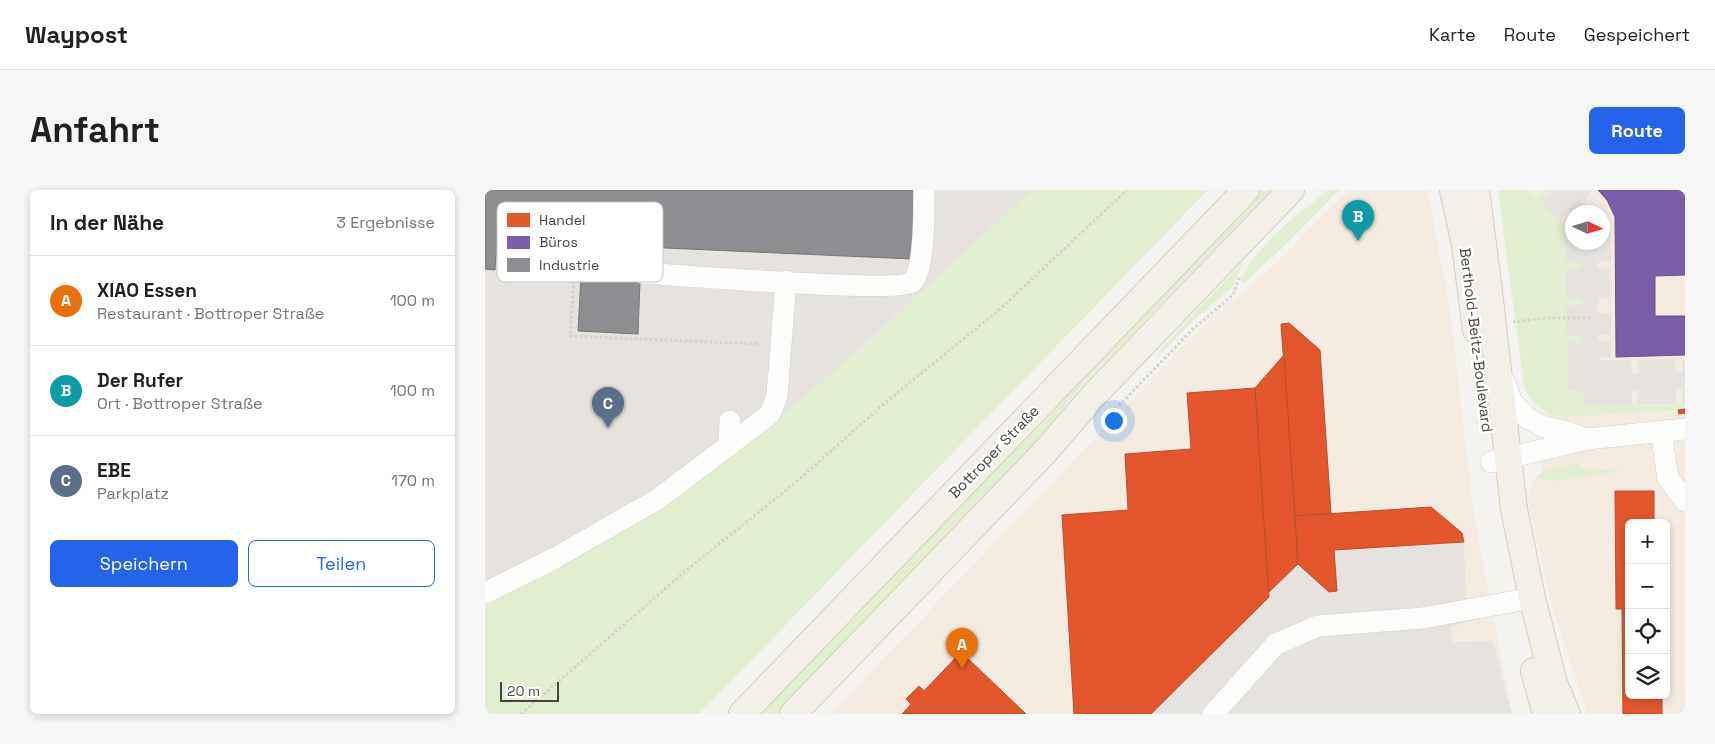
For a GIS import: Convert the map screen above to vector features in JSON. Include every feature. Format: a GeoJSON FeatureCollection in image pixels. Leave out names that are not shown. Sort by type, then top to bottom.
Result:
{"type":"FeatureCollection","features":[{"type":"Feature","properties":{"kind":"main road"},"geometry":{"type":"LineString","coordinates":[[793,714],[1043,454],[1095,394],[1291,190]]}},
{"type":"Feature","properties":{"kind":"main road","name":"Berthold-Beitz-Boulevard"},"geometry":{"type":"LineString","coordinates":[[1453,190],[1465,245],[1499,461],[1514,509],[1524,599],[1567,714]]}},
{"type":"Feature","properties":{"kind":"main road","name":"Berthold-Beitz-Boulevard"},"geometry":{"type":"LineString","coordinates":[[1475,190],[1497,356],[1499,461],[1495,490],[1524,599],[1546,714]]}},
{"type":"Feature","properties":{"kind":"main road","name":"Bottroper Straße"},"geometry":{"type":"LineString","coordinates":[[742,714],[1237,194]]}},
{"type":"Feature","properties":{"kind":"street"},"geometry":{"type":"LineString","coordinates":[[663,274],[903,286],[913,282],[918,273],[924,190]]}},
{"type":"Feature","properties":{"kind":"street"},"geometry":{"type":"LineString","coordinates":[[485,593],[530,564],[729,446],[770,414],[774,408],[786,281]]}},
{"type":"Feature","properties":{"kind":"street"},"geometry":{"type":"LineString","coordinates":[[1497,356],[1507,393],[1523,415],[1544,427],[1565,431],[1587,439]]}},
{"type":"Feature","properties":{"kind":"street"},"geometry":{"type":"LineString","coordinates":[[729,446],[730,421]]}},
{"type":"Feature","properties":{"kind":"street"},"geometry":{"type":"LineString","coordinates":[[1499,461],[1587,439],[1685,429]]}},
{"type":"Feature","properties":{"kind":"street"},"geometry":{"type":"LineString","coordinates":[[1661,432],[1668,478],[1683,497]]}},
{"type":"Feature","properties":{"kind":"street"},"geometry":{"type":"LineString","coordinates":[[1213,714],[1276,644],[1319,626],[1423,618],[1524,599]]}},
{"type":"Feature","properties":{"kind":"path"},"geometry":{"type":"LineString","coordinates":[[521,714],[688,569],[795,482],[885,403],[1000,309],[1127,190]]}},
{"type":"Feature","properties":{"kind":"path"},"geometry":{"type":"LineString","coordinates":[[574,282],[570,336],[781,345]]}},
{"type":"Feature","properties":{"kind":"path"},"geometry":{"type":"LineString","coordinates":[[1513,322],[1546,318],[1591,318]]}},
{"type":"Feature","properties":{"kind":"shaded area"},"geometry":{"type":"Polygon","coordinates":[[[485,190],[1033,190],[831,375],[710,474],[578,556],[485,603],[485,190]]]}},
{"type":"Feature","properties":{"kind":"shaded area"},"geometry":{"type":"Polygon","coordinates":[[[1347,190],[1427,190],[1449,302],[1474,516],[1512,714],[834,714],[834,710],[1202,327],[1279,261],[1347,190]]]}},
{"type":"Feature","properties":{"kind":"shaded area"},"geometry":{"type":"Polygon","coordinates":[[[1498,190],[1685,190],[1685,714],[1588,714],[1553,608],[1528,504],[1532,481],[1541,473],[1546,412],[1533,402],[1524,386],[1498,190]]]}},
{"type":"Feature","properties":{"kind":"shaded area"},"geometry":{"type":"Polygon","coordinates":[[[1548,190],[1593,190],[1584,202],[1586,205],[1565,205],[1565,212],[1557,220],[1541,204],[1551,193],[1548,190]]]}},
{"type":"Feature","properties":{"kind":"shaded area"},"geometry":{"type":"Polygon","coordinates":[[[1611,231],[1611,262],[1598,262],[1597,268],[1610,269],[1610,298],[1598,298],[1598,313],[1611,313],[1611,335],[1598,335],[1598,341],[1611,342],[1611,358],[1598,358],[1598,360],[1631,360],[1632,373],[1639,373],[1638,360],[1675,359],[1675,372],[1682,372],[1682,360],[1685,360],[1685,404],[1682,404],[1682,390],[1676,390],[1676,404],[1638,404],[1638,391],[1632,391],[1632,406],[1583,406],[1583,391],[1567,390],[1567,342],[1582,342],[1581,336],[1567,336],[1566,306],[1581,305],[1582,299],[1566,299],[1566,269],[1581,269],[1581,263],[1566,262],[1566,250],[1610,250],[1611,231]]]}},
{"type":"Feature","properties":{"kind":"shaded area"},"geometry":{"type":"Polygon","coordinates":[[[485,271],[497,272],[497,282],[571,282],[567,346],[774,353],[771,403],[755,401],[753,415],[741,415],[720,441],[704,444],[704,453],[689,454],[668,478],[655,479],[654,484],[639,484],[618,510],[606,510],[605,516],[590,517],[568,539],[555,539],[555,546],[539,546],[521,566],[507,566],[506,572],[491,572],[485,575],[485,271]]]}},
{"type":"Feature","properties":{"kind":"shaded area"},"geometry":{"type":"Polygon","coordinates":[[[1464,542],[1467,621],[1451,627],[1452,642],[1493,641],[1512,714],[1151,714],[1269,597],[1268,593],[1298,564],[1329,592],[1337,591],[1334,550],[1464,542]]]}},
{"type":"Feature","properties":{"kind":"green space"},"geometry":{"type":"Polygon","coordinates":[[[1033,190],[1208,190],[699,714],[485,714],[485,603],[578,556],[710,474],[831,375],[1033,190]]]}},
{"type":"Feature","properties":{"kind":"green space"},"geometry":{"type":"Polygon","coordinates":[[[1261,190],[1271,190],[1074,394],[1046,431],[971,515],[777,714],[757,714],[1261,190]]]}},
{"type":"Feature","properties":{"kind":"green space"},"geometry":{"type":"Polygon","coordinates":[[[1329,190],[1339,190],[1243,284],[1241,281],[1248,267],[1267,242],[1329,190]]]}},
{"type":"Feature","properties":{"kind":"green space"},"geometry":{"type":"Polygon","coordinates":[[[1498,190],[1528,190],[1536,198],[1544,190],[1548,190],[1551,193],[1541,204],[1565,227],[1566,262],[1581,262],[1581,269],[1566,269],[1566,299],[1582,299],[1581,305],[1566,306],[1582,336],[1582,342],[1567,343],[1567,391],[1583,391],[1583,406],[1685,405],[1685,409],[1559,416],[1545,411],[1533,402],[1524,382],[1498,190]]]}},
{"type":"Feature","properties":{"kind":"green space"},"geometry":{"type":"Polygon","coordinates":[[[1243,262],[1234,285],[1189,325],[1155,360],[1160,350],[1243,262]]]}},
{"type":"Feature","properties":{"kind":"green space"},"geometry":{"type":"Polygon","coordinates":[[[1579,462],[1581,469],[1623,471],[1553,481],[1537,477],[1544,471],[1579,462]]]}},
{"type":"Feature","properties":{"kind":"building: Handel"},"geometry":{"type":"Polygon","coordinates":[[[1289,323],[1320,350],[1331,513],[1295,516],[1281,324],[1289,323]]]}},
{"type":"Feature","properties":{"kind":"building: Handel"},"geometry":{"type":"Polygon","coordinates":[[[1284,355],[1298,564],[1268,593],[1255,388],[1284,355]]]}},
{"type":"Feature","properties":{"kind":"building: Handel"},"geometry":{"type":"Polygon","coordinates":[[[1255,388],[1269,597],[1151,714],[1074,714],[1062,515],[1128,510],[1125,454],[1191,449],[1187,393],[1255,388]]]}},
{"type":"Feature","properties":{"kind":"building: Handel"},"geometry":{"type":"Polygon","coordinates":[[[1685,409],[1685,413],[1679,414],[1678,410],[1685,409]]]}},
{"type":"Feature","properties":{"kind":"building: Handel"},"geometry":{"type":"Polygon","coordinates":[[[1615,491],[1654,491],[1654,519],[1625,519],[1625,699],[1662,699],[1662,714],[1623,714],[1622,609],[1616,609],[1615,491]]]}},
{"type":"Feature","properties":{"kind":"building: Handel"},"geometry":{"type":"Polygon","coordinates":[[[1431,507],[1462,533],[1464,542],[1334,550],[1337,591],[1329,592],[1298,564],[1295,516],[1431,507]]]}},
{"type":"Feature","properties":{"kind":"building: Handel"},"geometry":{"type":"Polygon","coordinates":[[[961,652],[1026,714],[902,714],[911,704],[906,699],[919,686],[924,691],[961,652]]]}},
{"type":"Feature","properties":{"kind":"building: Büros"},"geometry":{"type":"Polygon","coordinates":[[[1598,190],[1685,190],[1685,275],[1655,276],[1655,316],[1685,316],[1685,355],[1616,357],[1615,217],[1607,200],[1598,190]]]}},
{"type":"Feature","properties":{"kind":"building: Industrie"},"geometry":{"type":"Polygon","coordinates":[[[485,190],[916,190],[912,259],[663,248],[663,202],[497,202],[497,254],[495,270],[485,269],[485,190]]]}},
{"type":"Feature","properties":{"kind":"building: Industrie"},"geometry":{"type":"Polygon","coordinates":[[[581,282],[640,282],[638,334],[578,331],[581,282]]]}},
{"type":"Feature","properties":{"kind":"place","name":"Der Rufer"},"geometry":{"type":"Point","coordinates":[1358,241]}},
{"type":"Feature","properties":{"kind":"place","name":"EBE"},"geometry":{"type":"Point","coordinates":[608,428]}},
{"type":"Feature","properties":{"kind":"place","name":"XIAO Essen"},"geometry":{"type":"Point","coordinates":[962,669]}}]}
